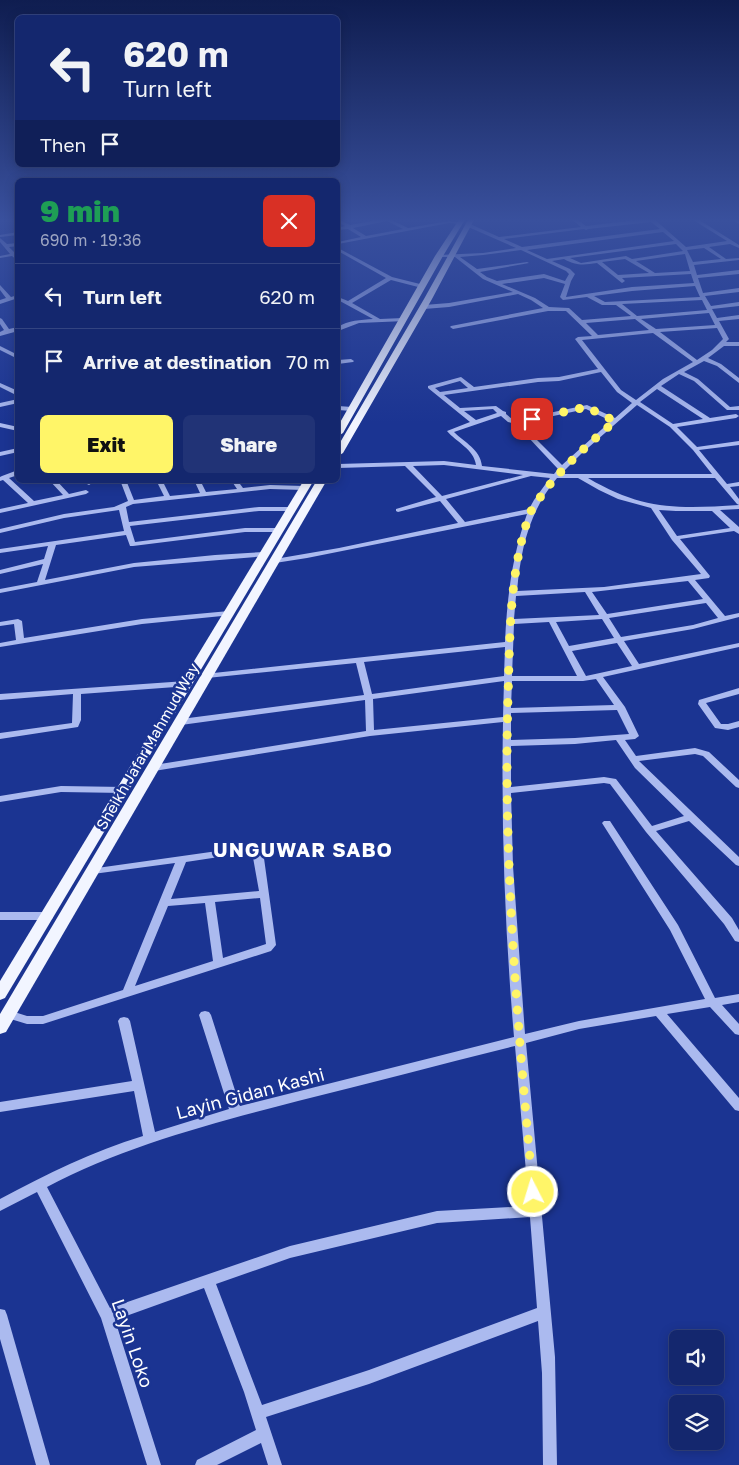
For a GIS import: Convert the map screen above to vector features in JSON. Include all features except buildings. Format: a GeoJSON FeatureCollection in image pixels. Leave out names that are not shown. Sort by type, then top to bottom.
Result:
{"type":"FeatureCollection","features":[{"type":"Feature","properties":{"kind":"main road"},"geometry":{"type":"LineString","coordinates":[[340,430],[422,286]]}},
{"type":"Feature","properties":{"kind":"main road"},"geometry":{"type":"LineString","coordinates":[[340,450],[436,286]]}},
{"type":"Feature","properties":{"kind":"main road","name":"Sheikh Jafar Mahmud Way"},"geometry":{"type":"LineString","coordinates":[[0,994],[229,613],[320,483]]}},
{"type":"Feature","properties":{"kind":"main road","name":"Sheikh Jafar Mahmud Way"},"geometry":{"type":"LineString","coordinates":[[0,1028],[207,676],[269,558],[279,530],[306,484]]}},
{"type":"Feature","properties":{"kind":"street"},"geometry":{"type":"LineString","coordinates":[[348,303],[376,286]]}},
{"type":"Feature","properties":{"kind":"street"},"geometry":{"type":"LineString","coordinates":[[504,286],[541,303],[548,309]]}},
{"type":"Feature","properties":{"kind":"street"},"geometry":{"type":"LineString","coordinates":[[566,286],[564,298],[573,299],[643,286]]}},
{"type":"Feature","properties":{"kind":"street"},"geometry":{"type":"LineString","coordinates":[[628,286],[632,289]]}},
{"type":"Feature","properties":{"kind":"street"},"geometry":{"type":"LineString","coordinates":[[698,286],[727,344],[739,351]]}},
{"type":"Feature","properties":{"kind":"street"},"geometry":{"type":"LineString","coordinates":[[0,287],[10,298]]}},
{"type":"Feature","properties":{"kind":"street"},"geometry":{"type":"LineString","coordinates":[[589,296],[601,304],[702,296],[739,290]]}},
{"type":"Feature","properties":{"kind":"street"},"geometry":{"type":"LineString","coordinates":[[424,307],[449,305],[518,293]]}},
{"type":"Feature","properties":{"kind":"street"},"geometry":{"type":"LineString","coordinates":[[0,302],[15,297]]}},
{"type":"Feature","properties":{"kind":"street"},"geometry":{"type":"LineString","coordinates":[[340,299],[379,320]]}},
{"type":"Feature","properties":{"kind":"street"},"geometry":{"type":"LineString","coordinates":[[618,303],[653,331],[700,360],[719,366],[739,381]]}},
{"type":"Feature","properties":{"kind":"street"},"geometry":{"type":"LineString","coordinates":[[582,322],[709,309],[739,304]]}},
{"type":"Feature","properties":{"kind":"street"},"geometry":{"type":"LineString","coordinates":[[452,328],[548,309],[566,309],[597,337]]}},
{"type":"Feature","properties":{"kind":"street"},"geometry":{"type":"LineString","coordinates":[[739,317],[717,323],[578,340],[619,391],[672,426],[695,450],[739,503]]}},
{"type":"Feature","properties":{"kind":"street"},"geometry":{"type":"LineString","coordinates":[[0,320],[7,331]]}},
{"type":"Feature","properties":{"kind":"street"},"geometry":{"type":"LineString","coordinates":[[340,327],[342,325],[379,320],[403,320]]}},
{"type":"Feature","properties":{"kind":"street"},"geometry":{"type":"LineString","coordinates":[[0,334],[15,330]]}},
{"type":"Feature","properties":{"kind":"street"},"geometry":{"type":"LineString","coordinates":[[550,1465],[548,1346],[519,1041],[507,832],[506,742],[512,594],[519,553],[531,511],[559,473],[615,421],[658,386],[727,344],[739,344]]}},
{"type":"Feature","properties":{"kind":"street"},"geometry":{"type":"LineString","coordinates":[[0,348],[15,355]]}},
{"type":"Feature","properties":{"kind":"street"},"geometry":{"type":"LineString","coordinates":[[340,362],[351,361]]}},
{"type":"Feature","properties":{"kind":"street"},"geometry":{"type":"LineString","coordinates":[[440,394],[559,380],[601,370]]}},
{"type":"Feature","properties":{"kind":"street"},"geometry":{"type":"LineString","coordinates":[[679,372],[696,380],[738,417]]}},
{"type":"Feature","properties":{"kind":"street"},"geometry":{"type":"LineString","coordinates":[[472,389],[461,379],[430,387],[474,422]]}},
{"type":"Feature","properties":{"kind":"street"},"geometry":{"type":"LineString","coordinates":[[658,386],[710,421]]}},
{"type":"Feature","properties":{"kind":"street"},"geometry":{"type":"LineString","coordinates":[[2,388],[15,393]]}},
{"type":"Feature","properties":{"kind":"street"},"geometry":{"type":"LineString","coordinates":[[0,405],[15,402]]}},
{"type":"Feature","properties":{"kind":"street"},"geometry":{"type":"LineString","coordinates":[[459,410],[497,408],[510,420],[516,422],[586,407],[615,421]]}},
{"type":"Feature","properties":{"kind":"street"},"geometry":{"type":"LineString","coordinates":[[340,408],[352,410]]}},
{"type":"Feature","properties":{"kind":"street"},"geometry":{"type":"LineString","coordinates":[[729,410],[739,408]]}},
{"type":"Feature","properties":{"kind":"street"},"geometry":{"type":"LineString","coordinates":[[479,466],[480,459],[476,454],[450,431],[504,414]]}},
{"type":"Feature","properties":{"kind":"street"},"geometry":{"type":"LineString","coordinates":[[672,426],[738,417]]}},
{"type":"Feature","properties":{"kind":"street"},"geometry":{"type":"LineString","coordinates":[[0,425],[15,428]]}},
{"type":"Feature","properties":{"kind":"street"},"geometry":{"type":"LineString","coordinates":[[531,438],[559,473]]}},
{"type":"Feature","properties":{"kind":"street"},"geometry":{"type":"LineString","coordinates":[[695,450],[739,443]]}},
{"type":"Feature","properties":{"kind":"street"},"geometry":{"type":"LineString","coordinates":[[0,454],[15,451]]}},
{"type":"Feature","properties":{"kind":"street"},"geometry":{"type":"LineString","coordinates":[[340,466],[406,463],[479,466],[533,475]]}},
{"type":"Feature","properties":{"kind":"street"},"geometry":{"type":"LineString","coordinates":[[406,463],[442,499],[462,523]]}},
{"type":"Feature","properties":{"kind":"street"},"geometry":{"type":"LineString","coordinates":[[15,473],[2,478],[33,504]]}},
{"type":"Feature","properties":{"kind":"street"},"geometry":{"type":"LineString","coordinates":[[398,510],[488,485],[533,475],[559,473],[581,477],[717,476]]}},
{"type":"Feature","properties":{"kind":"street"},"geometry":{"type":"LineString","coordinates":[[581,477],[627,500],[654,508],[714,509],[739,507]]}},
{"type":"Feature","properties":{"kind":"street"},"geometry":{"type":"LineString","coordinates":[[55,483],[68,496]]}},
{"type":"Feature","properties":{"kind":"street"},"geometry":{"type":"LineString","coordinates":[[124,483],[132,502]]}},
{"type":"Feature","properties":{"kind":"street"},"geometry":{"type":"LineString","coordinates":[[160,483],[168,498]]}},
{"type":"Feature","properties":{"kind":"street"},"geometry":{"type":"LineString","coordinates":[[198,483],[204,494]]}},
{"type":"Feature","properties":{"kind":"street"},"geometry":{"type":"LineString","coordinates":[[236,483],[241,490]]}},
{"type":"Feature","properties":{"kind":"street"},"geometry":{"type":"LineString","coordinates":[[0,531],[64,516],[122,507],[132,502],[241,490],[269,484],[306,484]]}},
{"type":"Feature","properties":{"kind":"street"},"geometry":{"type":"LineString","coordinates":[[725,486],[739,484]]}},
{"type":"Feature","properties":{"kind":"street"},"geometry":{"type":"LineString","coordinates":[[0,511],[86,492]]}},
{"type":"Feature","properties":{"kind":"street"},"geometry":{"type":"LineString","coordinates":[[122,507],[128,533],[133,544],[245,530],[279,530]]}},
{"type":"Feature","properties":{"kind":"street"},"geometry":{"type":"LineString","coordinates":[[126,524],[259,509],[292,508]]}},
{"type":"Feature","properties":{"kind":"street"},"geometry":{"type":"LineString","coordinates":[[512,594],[588,591],[704,577],[706,574],[675,538],[654,508]]}},
{"type":"Feature","properties":{"kind":"street"},"geometry":{"type":"LineString","coordinates":[[714,509],[737,530]]}},
{"type":"Feature","properties":{"kind":"street"},"geometry":{"type":"LineString","coordinates":[[0,591],[143,564],[206,557],[269,558],[332,551],[462,523],[531,511]]}},
{"type":"Feature","properties":{"kind":"street"},"geometry":{"type":"LineString","coordinates":[[675,538],[737,530]]}},
{"type":"Feature","properties":{"kind":"street"},"geometry":{"type":"LineString","coordinates":[[0,551],[128,533]]}},
{"type":"Feature","properties":{"kind":"street"},"geometry":{"type":"LineString","coordinates":[[40,584],[53,543]]}},
{"type":"Feature","properties":{"kind":"street"},"geometry":{"type":"LineString","coordinates":[[0,572],[47,561]]}},
{"type":"Feature","properties":{"kind":"street"},"geometry":{"type":"LineString","coordinates":[[691,579],[723,620]]}},
{"type":"Feature","properties":{"kind":"street"},"geometry":{"type":"LineString","coordinates":[[588,591],[637,668]]}},
{"type":"Feature","properties":{"kind":"street"},"geometry":{"type":"LineString","coordinates":[[511,622],[604,617],[708,600]]}},
{"type":"Feature","properties":{"kind":"street"},"geometry":{"type":"LineString","coordinates":[[0,646],[55,635],[182,617],[229,613]]}},
{"type":"Feature","properties":{"kind":"street"},"geometry":{"type":"LineString","coordinates":[[567,648],[620,640],[739,616]]}},
{"type":"Feature","properties":{"kind":"street"},"geometry":{"type":"LineString","coordinates":[[0,624],[18,621],[20,642]]}},
{"type":"Feature","properties":{"kind":"street"},"geometry":{"type":"LineString","coordinates":[[552,621],[583,679]]}},
{"type":"Feature","properties":{"kind":"street"},"geometry":{"type":"LineString","coordinates":[[207,676],[510,644]]}},
{"type":"Feature","properties":{"kind":"street"},"geometry":{"type":"LineString","coordinates":[[181,722],[508,678],[583,679],[739,645]]}},
{"type":"Feature","properties":{"kind":"street"},"geometry":{"type":"LineString","coordinates":[[360,661],[369,698],[370,733]]}},
{"type":"Feature","properties":{"kind":"street"},"geometry":{"type":"LineString","coordinates":[[506,742],[633,737],[635,734],[598,676]]}},
{"type":"Feature","properties":{"kind":"street"},"geometry":{"type":"LineString","coordinates":[[0,697],[186,684]]}},
{"type":"Feature","properties":{"kind":"street"},"geometry":{"type":"LineString","coordinates":[[0,736],[74,725],[77,720],[77,691]]}},
{"type":"Feature","properties":{"kind":"street"},"geometry":{"type":"LineString","coordinates":[[739,691],[702,702],[702,704],[718,726],[728,727],[739,724]]}},
{"type":"Feature","properties":{"kind":"street"},"geometry":{"type":"LineString","coordinates":[[154,768],[370,733],[507,715],[620,708]]}},
{"type":"Feature","properties":{"kind":"street"},"geometry":{"type":"LineString","coordinates":[[619,738],[632,759],[738,862]]}},
{"type":"Feature","properties":{"kind":"street"},"geometry":{"type":"LineString","coordinates":[[632,759],[695,751],[701,752],[706,754],[739,785]]}},
{"type":"Feature","properties":{"kind":"street"},"geometry":{"type":"LineString","coordinates":[[507,790],[613,781],[649,830],[722,914],[739,938]]}},
{"type":"Feature","properties":{"kind":"street"},"geometry":{"type":"LineString","coordinates":[[0,799],[61,789],[124,790]]}},
{"type":"Feature","properties":{"kind":"street"},"geometry":{"type":"LineString","coordinates":[[649,830],[690,817]]}},
{"type":"Feature","properties":{"kind":"street"},"geometry":{"type":"LineString","coordinates":[[607,823],[674,928],[712,1002],[739,1031]]}},
{"type":"Feature","properties":{"kind":"street"},"geometry":{"type":"LineString","coordinates":[[8,1014],[27,1020],[43,1020],[260,951],[271,945],[257,850],[93,871]]}},
{"type":"Feature","properties":{"kind":"street"},"geometry":{"type":"LineString","coordinates":[[128,993],[182,859]]}},
{"type":"Feature","properties":{"kind":"street"},"geometry":{"type":"LineString","coordinates":[[164,903],[264,894]]}},
{"type":"Feature","properties":{"kind":"street"},"geometry":{"type":"LineString","coordinates":[[209,899],[219,964]]}},
{"type":"Feature","properties":{"kind":"street"},"geometry":{"type":"LineString","coordinates":[[0,916],[48,916]]}},
{"type":"Feature","properties":{"kind":"street","name":"Layin Gidan Kashi"},"geometry":{"type":"LineString","coordinates":[[0,1204],[63,1172],[150,1138],[236,1112],[579,1026],[739,998]]}},
{"type":"Feature","properties":{"kind":"street"},"geometry":{"type":"LineString","coordinates":[[658,1011],[739,1106]]}},
{"type":"Feature","properties":{"kind":"street"},"geometry":{"type":"LineString","coordinates":[[205,1015],[236,1112]]}},
{"type":"Feature","properties":{"kind":"street"},"geometry":{"type":"LineString","coordinates":[[124,1021],[150,1138]]}},
{"type":"Feature","properties":{"kind":"street"},"geometry":{"type":"LineString","coordinates":[[0,1107],[138,1085]]}},
{"type":"Feature","properties":{"kind":"street","name":"Layin Loko"},"geometry":{"type":"LineString","coordinates":[[39,1184],[107,1316],[154,1465]]}},
{"type":"Feature","properties":{"kind":"street"},"geometry":{"type":"LineString","coordinates":[[107,1316],[290,1252],[437,1217],[535,1211]]}},
{"type":"Feature","properties":{"kind":"street"},"geometry":{"type":"LineString","coordinates":[[208,1281],[258,1413],[275,1465]]}},
{"type":"Feature","properties":{"kind":"street"},"geometry":{"type":"LineString","coordinates":[[258,1413],[369,1378],[544,1312]]}},
{"type":"Feature","properties":{"kind":"street"},"geometry":{"type":"LineString","coordinates":[[0,1315],[43,1465]]}},
{"type":"Feature","properties":{"kind":"street"},"geometry":{"type":"LineString","coordinates":[[202,1465],[264,1434]]}},
{"type":"Feature","properties":{"kind":"district","name":"UNGUWAR SABO"},"geometry":{"type":"Point","coordinates":[303,849]}},
{"type":"Feature","properties":{"kind":"route"},"geometry":{"type":"LineString","coordinates":[[532,419],[589,407],[615,421],[557,474],[531,511],[519,553],[512,594],[506,733],[507,832],[519,1041],[533,1192]]}}]}
